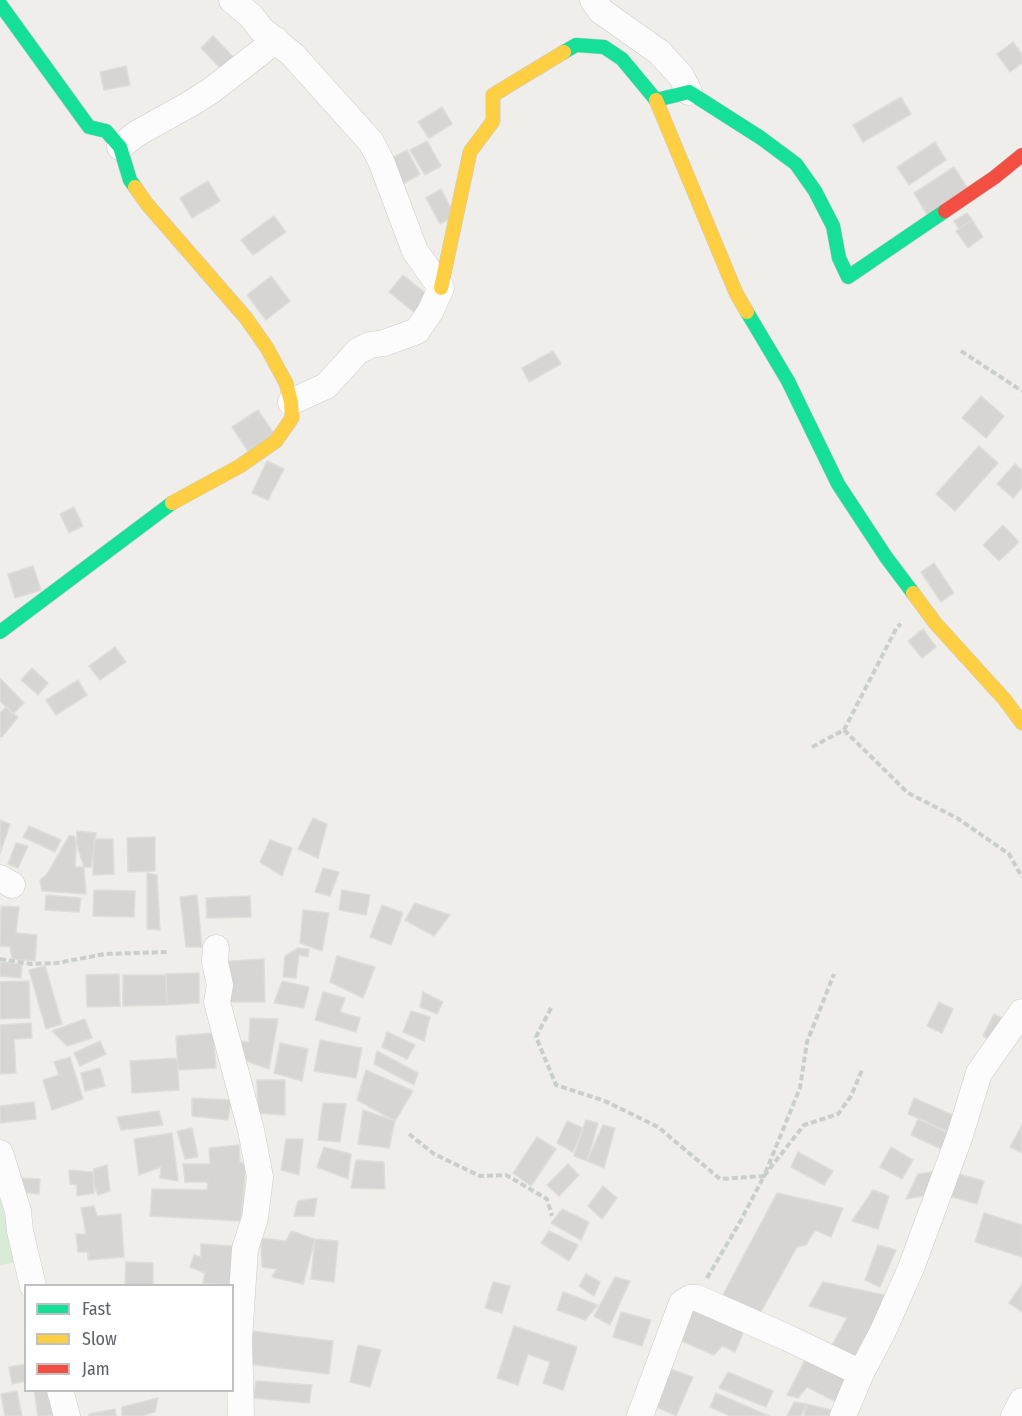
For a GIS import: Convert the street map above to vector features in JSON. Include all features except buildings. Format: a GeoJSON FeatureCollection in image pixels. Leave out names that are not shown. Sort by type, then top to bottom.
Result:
{"type":"FeatureCollection","features":[{"type":"Feature","properties":{"kind":"street"},"geometry":{"type":"LineString","coordinates":[[232,0],[308,71],[371,142],[415,251],[441,288]]}},
{"type":"Feature","properties":{"kind":"street"},"geometry":{"type":"LineString","coordinates":[[593,0],[601,11],[659,52],[681,76],[689,92],[761,138],[796,164],[815,191],[832,226],[839,258],[848,277],[995,177],[1022,155]]}},
{"type":"Feature","properties":{"kind":"street"},"geometry":{"type":"LineString","coordinates":[[0,4],[89,127],[106,131],[120,147],[130,180],[147,204],[246,318],[267,348],[286,383],[292,418],[276,441],[240,466],[172,503],[0,632]]}},
{"type":"Feature","properties":{"kind":"street"},"geometry":{"type":"LineString","coordinates":[[120,147],[136,134],[212,90],[276,40]]}},
{"type":"Feature","properties":{"kind":"street"},"geometry":{"type":"LineString","coordinates":[[291,402],[326,386],[358,351],[369,345],[401,338],[417,331],[430,312],[441,288],[470,152],[493,121],[493,95],[576,45],[604,47],[622,59],[656,100],[736,293],[788,381],[838,484],[886,557],[936,624],[1005,700],[1022,723]]}},
{"type":"Feature","properties":{"kind":"street"},"geometry":{"type":"LineString","coordinates":[[656,100],[689,92]]}},
{"type":"Feature","properties":{"kind":"street"},"geometry":{"type":"LineString","coordinates":[[216,948],[215,962],[220,985],[217,1002],[251,1130],[260,1177],[255,1218],[245,1249],[239,1339],[241,1416]]}},
{"type":"Feature","properties":{"kind":"street"},"geometry":{"type":"LineString","coordinates":[[843,1416],[910,1268],[958,1138],[979,1073],[1022,1012]]}},
{"type":"Feature","properties":{"kind":"street"},"geometry":{"type":"LineString","coordinates":[[0,1153],[18,1211],[33,1284]]}},
{"type":"Feature","properties":{"kind":"street"},"geometry":{"type":"LineString","coordinates":[[640,1416],[682,1303],[690,1298],[697,1298],[861,1373]]}},
{"type":"Feature","properties":{"kind":"street"},"geometry":{"type":"LineString","coordinates":[[60,1392],[66,1416]]}},
{"type":"Feature","properties":{"kind":"street"},"geometry":{"type":"LineString","coordinates":[[1014,1416],[1022,1401]]}},
{"type":"Feature","properties":{"kind":"path"},"geometry":{"type":"LineString","coordinates":[[961,351],[1022,391]]}},
{"type":"Feature","properties":{"kind":"path"},"geometry":{"type":"LineString","coordinates":[[812,747],[844,730],[897,627],[923,606]]}},
{"type":"Feature","properties":{"kind":"path"},"geometry":{"type":"LineString","coordinates":[[844,730],[908,793],[957,818],[1009,855],[1022,878]]}},
{"type":"Feature","properties":{"kind":"path"},"geometry":{"type":"LineString","coordinates":[[0,959],[32,964],[57,963],[105,954],[168,952]]}},
{"type":"Feature","properties":{"kind":"path"},"geometry":{"type":"LineString","coordinates":[[705,1280],[740,1222],[764,1176],[800,1088],[807,1042],[834,975]]}},
{"type":"Feature","properties":{"kind":"path"},"geometry":{"type":"LineString","coordinates":[[551,1008],[536,1037],[556,1085],[605,1101],[658,1127],[720,1179],[764,1176],[804,1125],[838,1114],[851,1096],[862,1070]]}},
{"type":"Feature","properties":{"kind":"path"},"geometry":{"type":"LineString","coordinates":[[409,1134],[434,1155],[480,1176],[506,1176],[547,1199],[552,1216]]}},
{"type":"Feature","properties":{"kind":"green space"},"geometry":{"type":"Polygon","coordinates":[[[0,1198],[17,1262],[0,1265],[0,1198]]]}},
{"type":"Feature","properties":{"kind":"traffic: fast"},"geometry":{"type":"LineString","coordinates":[[0,4],[89,127],[106,131],[120,147],[130,180],[135,187]]}},
{"type":"Feature","properties":{"kind":"traffic: fast"},"geometry":{"type":"LineString","coordinates":[[564,52],[576,45],[604,47],[622,59],[656,100],[689,92],[761,138],[796,164],[815,191],[833,226],[839,258],[848,277],[945,211]]}},
{"type":"Feature","properties":{"kind":"traffic: fast"},"geometry":{"type":"LineString","coordinates":[[747,312],[788,381],[838,484],[886,557],[913,593]]}},
{"type":"Feature","properties":{"kind":"traffic: fast"},"geometry":{"type":"LineString","coordinates":[[0,632],[172,503]]}},
{"type":"Feature","properties":{"kind":"traffic: slow"},"geometry":{"type":"LineString","coordinates":[[441,288],[470,152],[493,121],[493,95],[564,52]]}},
{"type":"Feature","properties":{"kind":"traffic: slow"},"geometry":{"type":"LineString","coordinates":[[656,100],[736,293],[747,312]]}},
{"type":"Feature","properties":{"kind":"traffic: slow"},"geometry":{"type":"LineString","coordinates":[[135,187],[147,204],[246,318],[267,348],[286,383],[291,402],[292,418],[276,441],[240,466],[172,503]]}},
{"type":"Feature","properties":{"kind":"traffic: slow"},"geometry":{"type":"LineString","coordinates":[[913,593],[936,624],[1005,700],[1022,723]]}},
{"type":"Feature","properties":{"kind":"traffic: jam"},"geometry":{"type":"LineString","coordinates":[[945,211],[995,177],[1022,155]]}}]}
